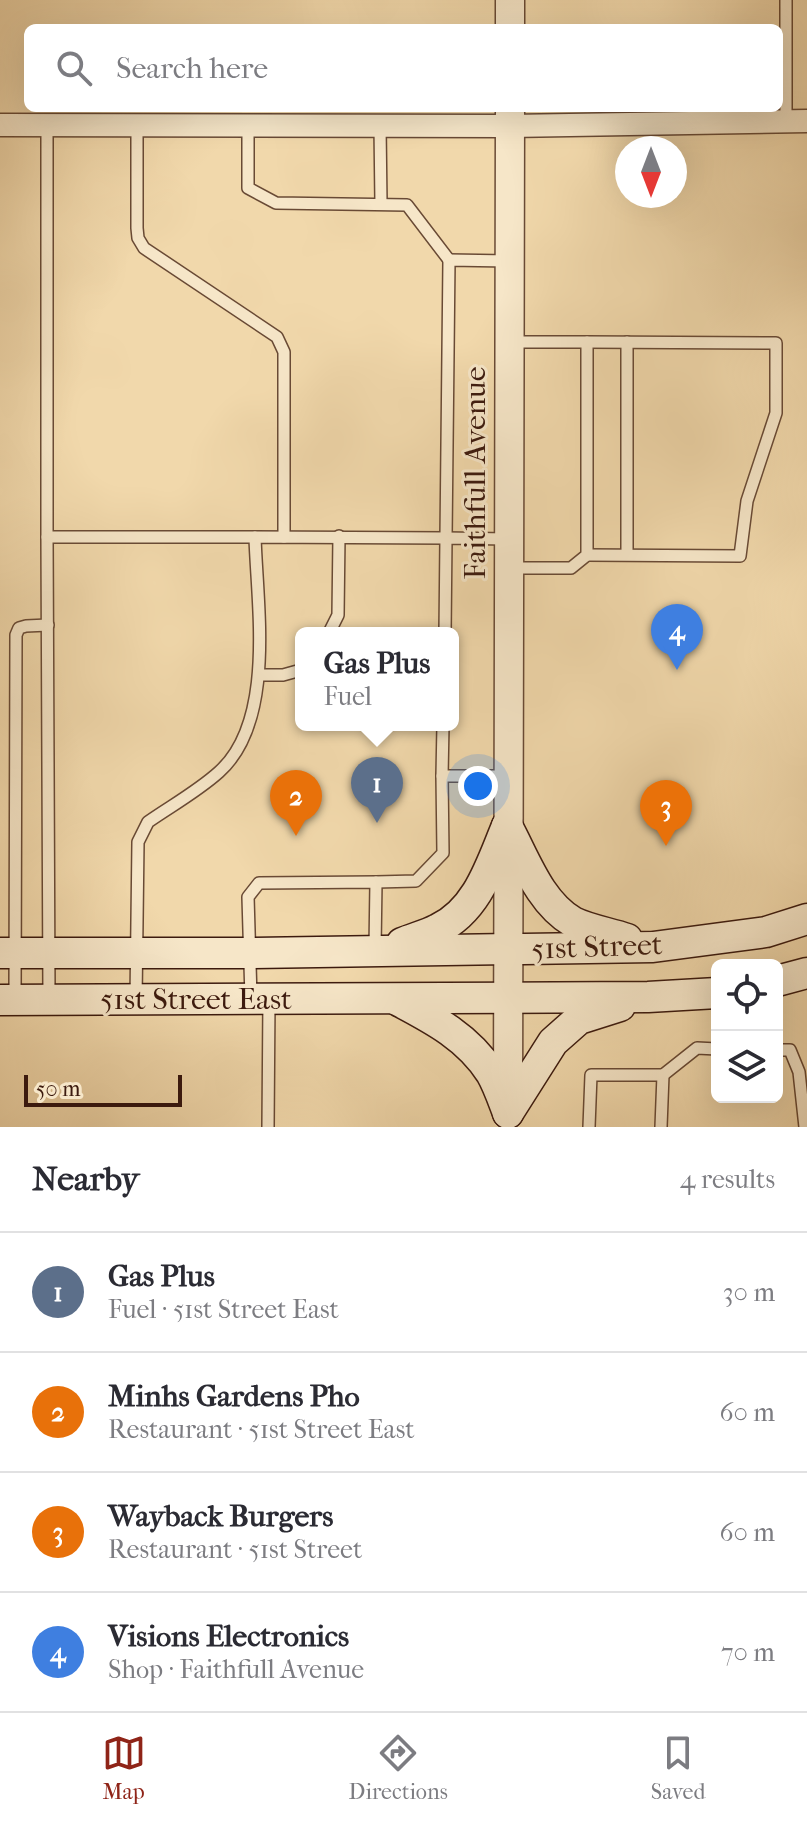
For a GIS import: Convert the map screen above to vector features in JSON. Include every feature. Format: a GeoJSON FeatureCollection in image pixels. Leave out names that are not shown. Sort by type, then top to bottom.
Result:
{"type":"FeatureCollection","features":[{"type":"Feature","properties":{"kind":"main road"},"geometry":{"type":"LineString","coordinates":[[507,826],[546,898],[557,910],[575,923],[653,947]]}},
{"type":"Feature","properties":{"kind":"main road"},"geometry":{"type":"LineString","coordinates":[[380,950],[439,929],[463,912],[485,880],[507,826]]}},
{"type":"Feature","properties":{"kind":"main road","name":"51st Street"},"geometry":{"type":"LineString","coordinates":[[380,950],[653,947],[766,932],[807,919]]}},
{"type":"Feature","properties":{"kind":"main road","name":"51st Street East"},"geometry":{"type":"LineString","coordinates":[[8,953],[380,950]]}},
{"type":"Feature","properties":{"kind":"main road"},"geometry":{"type":"LineString","coordinates":[[783,979],[807,973]]}},
{"type":"Feature","properties":{"kind":"main road","name":"51st Street"},"geometry":{"type":"LineString","coordinates":[[391,998],[648,997],[711,993]]}},
{"type":"Feature","properties":{"kind":"main road"},"geometry":{"type":"LineString","coordinates":[[508,1120],[553,1042],[579,1019],[648,997]]}},
{"type":"Feature","properties":{"kind":"main road","name":"51st Street East"},"geometry":{"type":"LineString","coordinates":[[8,1000],[391,998]]}},
{"type":"Feature","properties":{"kind":"main road"},"geometry":{"type":"LineString","coordinates":[[391,998],[443,1024],[465,1041],[491,1073],[508,1120]]}},
{"type":"Feature","properties":{"kind":"street"},"geometry":{"type":"LineString","coordinates":[[510,0],[510,24]]}},
{"type":"Feature","properties":{"kind":"street"},"geometry":{"type":"LineString","coordinates":[[0,125],[380,126],[510,117],[796,122]]}},
{"type":"Feature","properties":{"kind":"street","name":"Faithfull Avenue"},"geometry":{"type":"LineString","coordinates":[[508,1120],[510,117]]}},
{"type":"Feature","properties":{"kind":"lane"},"geometry":{"type":"LineString","coordinates":[[786,0],[796,122]]}},
{"type":"Feature","properties":{"kind":"lane"},"geometry":{"type":"LineString","coordinates":[[47,125],[49,1000]]}},
{"type":"Feature","properties":{"kind":"lane"},"geometry":{"type":"LineString","coordinates":[[137,125],[137,228],[144,248],[277,337],[284,352],[284,537]]}},
{"type":"Feature","properties":{"kind":"lane"},"geometry":{"type":"LineString","coordinates":[[248,125],[248,188],[276,203],[407,205],[449,260],[445,627]]}},
{"type":"Feature","properties":{"kind":"lane"},"geometry":{"type":"LineString","coordinates":[[380,126],[381,204]]}},
{"type":"Feature","properties":{"kind":"lane"},"geometry":{"type":"LineString","coordinates":[[449,260],[510,261]]}},
{"type":"Feature","properties":{"kind":"lane"},"geometry":{"type":"LineString","coordinates":[[47,537],[446,538],[571,568],[587,555],[740,556],[747,501],[776,413],[776,343],[509,342]]}},
{"type":"Feature","properties":{"kind":"lane"},"geometry":{"type":"LineString","coordinates":[[587,342],[587,555]]}},
{"type":"Feature","properties":{"kind":"lane"},"geometry":{"type":"LineString","coordinates":[[627,342],[627,554]]}},
{"type":"Feature","properties":{"kind":"lane"},"geometry":{"type":"LineString","coordinates":[[332,627],[338,615],[339,536]]}},
{"type":"Feature","properties":{"kind":"lane"},"geometry":{"type":"LineString","coordinates":[[136,1000],[138,842],[142,831],[148,822],[220,772],[247,729],[255,705],[259,675],[255,537]]}},
{"type":"Feature","properties":{"kind":"lane"},"geometry":{"type":"LineString","coordinates":[[8,1000],[16,635],[19,628],[48,625]]}},
{"type":"Feature","properties":{"kind":"lane"},"geometry":{"type":"LineString","coordinates":[[259,675],[295,672]]}},
{"type":"Feature","properties":{"kind":"lane"},"geometry":{"type":"LineString","coordinates":[[268,1127],[260,999],[249,953],[248,897],[259,883],[416,881],[443,853],[443,731]]}},
{"type":"Feature","properties":{"kind":"lane"},"geometry":{"type":"LineString","coordinates":[[442,776],[508,776]]}},
{"type":"Feature","properties":{"kind":"lane"},"geometry":{"type":"LineString","coordinates":[[376,882],[380,950]]}},
{"type":"Feature","properties":{"kind":"lane"},"geometry":{"type":"LineString","coordinates":[[589,1127],[591,1075],[663,1075],[697,1048],[711,1049]]}},
{"type":"Feature","properties":{"kind":"lane"},"geometry":{"type":"LineString","coordinates":[[783,1050],[790,1050],[799,1072],[805,1127]]}},
{"type":"Feature","properties":{"kind":"lane"},"geometry":{"type":"LineString","coordinates":[[661,1127],[663,1075]]}},
{"type":"Feature","properties":{"kind":"place","name":"Visions Electronics"},"geometry":{"type":"Point","coordinates":[677,670]}},
{"type":"Feature","properties":{"kind":"place","name":"Gas Plus"},"geometry":{"type":"Point","coordinates":[377,823]}},
{"type":"Feature","properties":{"kind":"place","name":"Minhs Gardens Pho"},"geometry":{"type":"Point","coordinates":[296,836]}},
{"type":"Feature","properties":{"kind":"place","name":"Wayback Burgers"},"geometry":{"type":"Point","coordinates":[666,846]}}]}
